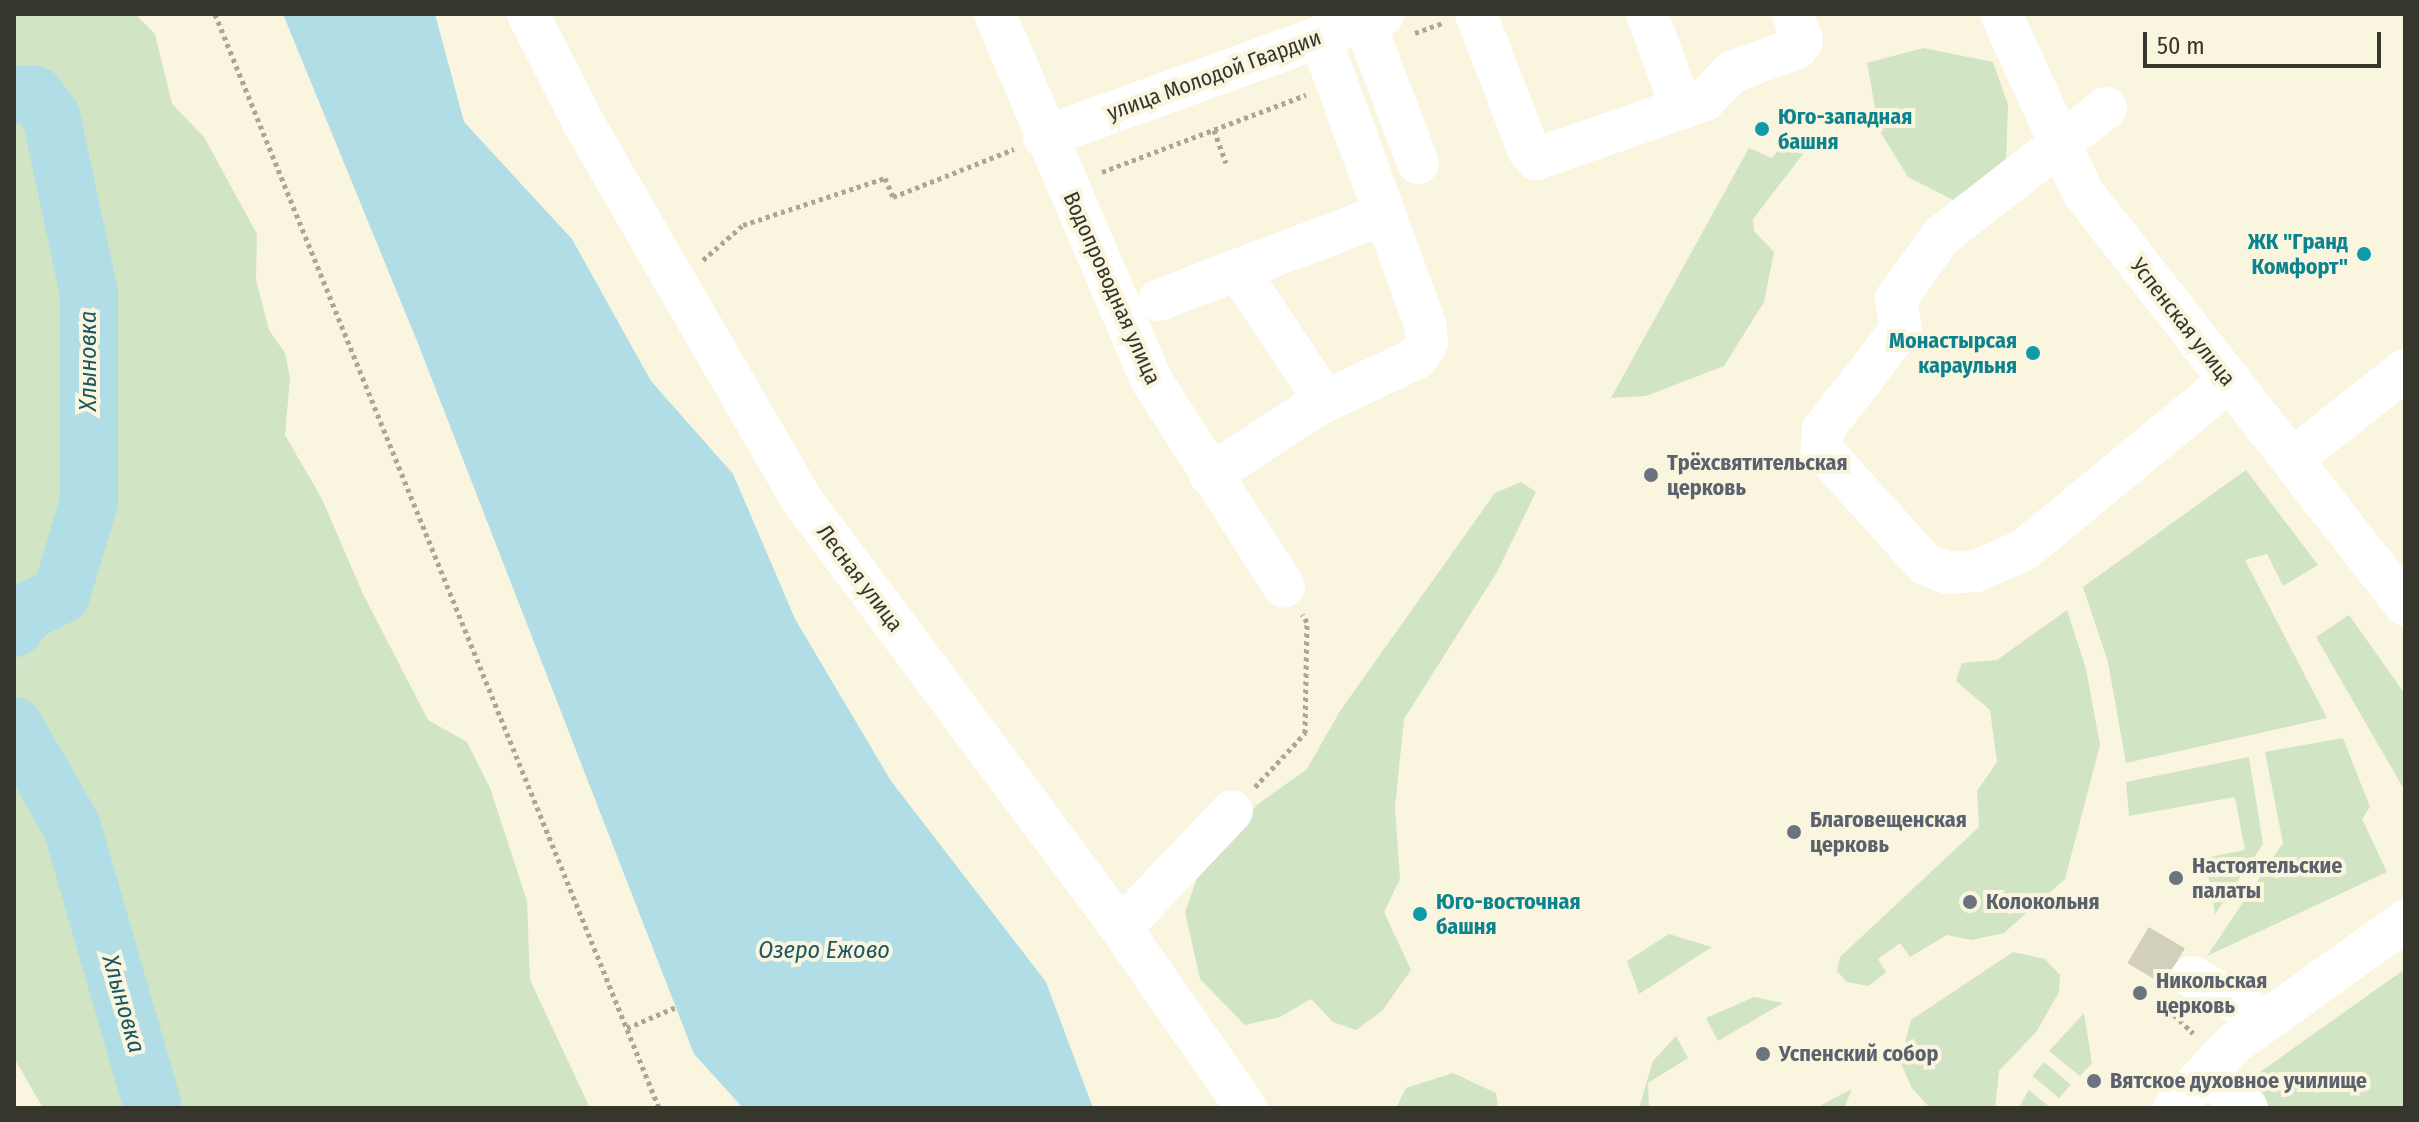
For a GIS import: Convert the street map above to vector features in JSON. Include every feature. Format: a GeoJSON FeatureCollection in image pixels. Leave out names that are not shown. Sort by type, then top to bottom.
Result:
{"type":"FeatureCollection","features":[{"type":"Feature","properties":{"kind":"street","name":"Лесная улица"},"geometry":{"type":"LineString","coordinates":[[528,14],[584,124],[804,503],[1121,928],[1246,1108]]}},
{"type":"Feature","properties":{"kind":"street","name":"Водопроводная улица"},"geometry":{"type":"LineString","coordinates":[[995,14],[1044,137],[1150,378],[1284,587]]}},
{"type":"Feature","properties":{"kind":"street"},"geometry":{"type":"LineString","coordinates":[[1647,14],[1682,109]]}},
{"type":"Feature","properties":{"kind":"street"},"geometry":{"type":"LineString","coordinates":[[1464,16],[1528,149],[1536,159],[1705,100],[1732,72],[1797,48],[1802,40],[1793,14]]}},
{"type":"Feature","properties":{"kind":"street","name":"Успенская улица"},"geometry":{"type":"LineString","coordinates":[[2001,14],[2057,143],[2082,191],[2405,605]]}},
{"type":"Feature","properties":{"kind":"street"},"geometry":{"type":"LineString","coordinates":[[1374,28],[1418,163]]}},
{"type":"Feature","properties":{"kind":"street","name":"улица Молодой Гвардии"},"geometry":{"type":"LineString","coordinates":[[1044,137],[1320,37],[1374,28]]}},
{"type":"Feature","properties":{"kind":"street"},"geometry":{"type":"LineString","coordinates":[[1210,475],[1325,401],[1417,358],[1427,343],[1425,324],[1320,37]]}},
{"type":"Feature","properties":{"kind":"street"},"geometry":{"type":"LineString","coordinates":[[2106,108],[1942,235],[1896,299],[1901,329],[1823,430],[1822,450],[1832,468],[1925,564],[1947,573],[1976,571],[2024,550],[2229,381]]}},
{"type":"Feature","properties":{"kind":"street"},"geometry":{"type":"LineString","coordinates":[[1159,300],[1384,214]]}},
{"type":"Feature","properties":{"kind":"street"},"geometry":{"type":"LineString","coordinates":[[1238,270],[1325,401]]}},
{"type":"Feature","properties":{"kind":"street"},"geometry":{"type":"LineString","coordinates":[[2292,459],[2405,370]]}},
{"type":"Feature","properties":{"kind":"street"},"geometry":{"type":"LineString","coordinates":[[1121,928],[1232,811]]}},
{"type":"Feature","properties":{"kind":"street"},"geometry":{"type":"LineString","coordinates":[[2174,1108],[2265,1019],[2405,921]]}},
{"type":"Feature","properties":{"kind":"street"},"geometry":{"type":"LineString","coordinates":[[2192,977],[2265,1019]]}},
{"type":"Feature","properties":{"kind":"street"},"geometry":{"type":"LineString","coordinates":[[2207,1073],[2247,1108]]}},
{"type":"Feature","properties":{"kind":"path"},"geometry":{"type":"LineString","coordinates":[[215,14],[659,1108]]}},
{"type":"Feature","properties":{"kind":"path"},"geometry":{"type":"LineString","coordinates":[[1374,28],[1464,16]]}},
{"type":"Feature","properties":{"kind":"path"},"geometry":{"type":"LineString","coordinates":[[1092,176],[1336,83]]}},
{"type":"Feature","properties":{"kind":"path"},"geometry":{"type":"LineString","coordinates":[[1214,130],[1226,163]]}},
{"type":"Feature","properties":{"kind":"path"},"geometry":{"type":"LineString","coordinates":[[707,257],[743,225],[885,178],[893,197],[1044,137]]}},
{"type":"Feature","properties":{"kind":"path"},"geometry":{"type":"LineString","coordinates":[[1232,811],[1305,733],[1307,622],[1284,587]]}},
{"type":"Feature","properties":{"kind":"path"},"geometry":{"type":"LineString","coordinates":[[627,1028],[676,1007]]}},
{"type":"Feature","properties":{"kind":"green space"},"geometry":{"type":"Polygon","coordinates":[[[14,14],[135,14],[155,34],[172,104],[204,137],[257,234],[256,280],[269,330],[285,353],[290,378],[285,435],[322,499],[363,594],[428,720],[467,742],[490,788],[527,901],[530,980],[590,1108],[43,1108],[14,1058],[14,14]]]}},
{"type":"Feature","properties":{"kind":"green space"},"geometry":{"type":"Polygon","coordinates":[[[1923,48],[1993,62],[2008,105],[2006,163],[1959,203],[1908,177],[1879,130],[1867,63],[1923,48]]]}},
{"type":"Feature","properties":{"kind":"green space"},"geometry":{"type":"Polygon","coordinates":[[[1788,138],[1803,154],[1753,219],[1754,231],[1774,252],[1764,302],[1724,366],[1646,396],[1611,398],[1749,148],[1772,158],[1788,138]]]}},
{"type":"Feature","properties":{"kind":"green space"},"geometry":{"type":"Polygon","coordinates":[[[2246,470],[2318,565],[2283,586],[2267,554],[2245,560],[2327,718],[2126,763],[2108,662],[2083,587],[2246,470]]]}},
{"type":"Feature","properties":{"kind":"green space"},"geometry":{"type":"Polygon","coordinates":[[[1521,482],[1536,492],[1497,572],[1404,719],[1395,808],[1400,879],[1384,912],[1411,970],[1382,1011],[1356,1030],[1333,1022],[1311,999],[1280,1017],[1245,1025],[1200,979],[1185,912],[1203,862],[1258,804],[1307,769],[1340,711],[1495,493],[1521,482]]]}},
{"type":"Feature","properties":{"kind":"green space"},"geometry":{"type":"Polygon","coordinates":[[[2067,610],[2086,669],[2100,745],[2065,879],[2004,933],[1972,940],[1947,935],[1910,957],[1900,943],[1878,959],[1886,972],[1869,986],[1847,982],[1837,971],[1840,957],[1979,827],[1977,791],[1997,762],[1990,710],[1956,681],[1962,663],[1997,660],[2067,610]]]}},
{"type":"Feature","properties":{"kind":"green space"},"geometry":{"type":"Polygon","coordinates":[[[2349,615],[2405,694],[2405,791],[2316,637],[2349,615]]]}},
{"type":"Feature","properties":{"kind":"green space"},"geometry":{"type":"Polygon","coordinates":[[[2343,738],[2370,807],[2362,819],[2387,872],[2207,956],[2283,843],[2265,752],[2343,738]]]}},
{"type":"Feature","properties":{"kind":"green space"},"geometry":{"type":"Polygon","coordinates":[[[2249,757],[2263,844],[2215,914],[2205,858],[2245,850],[2235,797],[2129,816],[2126,782],[2249,757]]]}},
{"type":"Feature","properties":{"kind":"green space"},"geometry":{"type":"Polygon","coordinates":[[[1669,934],[1712,947],[1639,994],[1627,961],[1669,934]]]}},
{"type":"Feature","properties":{"kind":"green space"},"geometry":{"type":"Polygon","coordinates":[[[2013,952],[2045,959],[2060,975],[2059,992],[2037,1031],[1999,1071],[1995,1108],[1930,1108],[1912,1088],[1900,1062],[1911,1020],[2013,952]]]}},
{"type":"Feature","properties":{"kind":"green space"},"geometry":{"type":"Polygon","coordinates":[[[2405,969],[2405,1108],[2271,1108],[2265,1103],[2253,1077],[2405,969]]]}},
{"type":"Feature","properties":{"kind":"green space"},"geometry":{"type":"Polygon","coordinates":[[[1754,997],[1783,1003],[1718,1041],[1706,1018],[1754,997]]]}},
{"type":"Feature","properties":{"kind":"green space"},"geometry":{"type":"Polygon","coordinates":[[[2084,1013],[2092,1063],[2080,1076],[2049,1051],[2084,1013]]]}},
{"type":"Feature","properties":{"kind":"green space"},"geometry":{"type":"Polygon","coordinates":[[[1676,1036],[1688,1058],[1648,1083],[1649,1108],[1639,1108],[1653,1061],[1676,1036]]]}},
{"type":"Feature","properties":{"kind":"green space"},"geometry":{"type":"Polygon","coordinates":[[[2044,1062],[2071,1084],[2059,1098],[2032,1076],[2044,1062]]]}},
{"type":"Feature","properties":{"kind":"green space"},"geometry":{"type":"Polygon","coordinates":[[[1453,1073],[1496,1093],[1498,1108],[1396,1108],[1406,1088],[1453,1073]]]}},
{"type":"Feature","properties":{"kind":"green space"},"geometry":{"type":"Polygon","coordinates":[[[1852,1089],[1844,1108],[1816,1108],[1827,1102],[1852,1089]]]}},
{"type":"Feature","properties":{"kind":"green space"},"geometry":{"type":"Polygon","coordinates":[[[2029,1090],[2051,1108],[2019,1108],[2029,1090]]]}},
{"type":"Feature","properties":{"kind":"water","name":"Озеро Ежово"},"geometry":{"type":"Polygon","coordinates":[[[283,14],[435,14],[464,122],[572,239],[651,381],[733,474],[795,619],[891,781],[1046,982],[1093,1108],[743,1108],[694,1054],[417,341],[283,14]]]}},
{"type":"Feature","properties":{"kind":"waterway","name":"Хлыновка"},"geometry":{"type":"LineString","coordinates":[[14,95],[35,95],[51,116],[89,294],[89,502],[61,595],[28,611],[14,628]]}},
{"type":"Feature","properties":{"kind":"waterway","name":"Хлыновка"},"geometry":{"type":"LineString","coordinates":[[14,726],[72,827],[153,1108]]}},
{"type":"Feature","properties":{"kind":"tunnel"},"geometry":{"type":"LineString","coordinates":[[2138,945],[2192,977]]}},
{"type":"Feature","properties":{"kind":"place","name":"Юго-западная башня"},"geometry":{"type":"Point","coordinates":[1762,129]}},
{"type":"Feature","properties":{"kind":"place","name":"ЖК \"Гранд Комфорт\""},"geometry":{"type":"Point","coordinates":[2364,254]}},
{"type":"Feature","properties":{"kind":"place","name":"Монастырсая караульня"},"geometry":{"type":"Point","coordinates":[2033,353]}},
{"type":"Feature","properties":{"kind":"place","name":"Трёхсвятительская церковь"},"geometry":{"type":"Point","coordinates":[1651,475]}},
{"type":"Feature","properties":{"kind":"place","name":"Благовещенская церковь"},"geometry":{"type":"Point","coordinates":[1794,832]}},
{"type":"Feature","properties":{"kind":"place","name":"Настоятельские палаты"},"geometry":{"type":"Point","coordinates":[2176,878]}},
{"type":"Feature","properties":{"kind":"place","name":"Колокольня"},"geometry":{"type":"Point","coordinates":[1970,902]}},
{"type":"Feature","properties":{"kind":"place","name":"Юго-восточная башня"},"geometry":{"type":"Point","coordinates":[1420,914]}},
{"type":"Feature","properties":{"kind":"place","name":"Никольская церковь"},"geometry":{"type":"Point","coordinates":[2140,993]}},
{"type":"Feature","properties":{"kind":"place","name":"Успенский собор"},"geometry":{"type":"Point","coordinates":[1763,1054]}},
{"type":"Feature","properties":{"kind":"place","name":"Вятское духовное училище"},"geometry":{"type":"Point","coordinates":[2094,1081]}}]}
